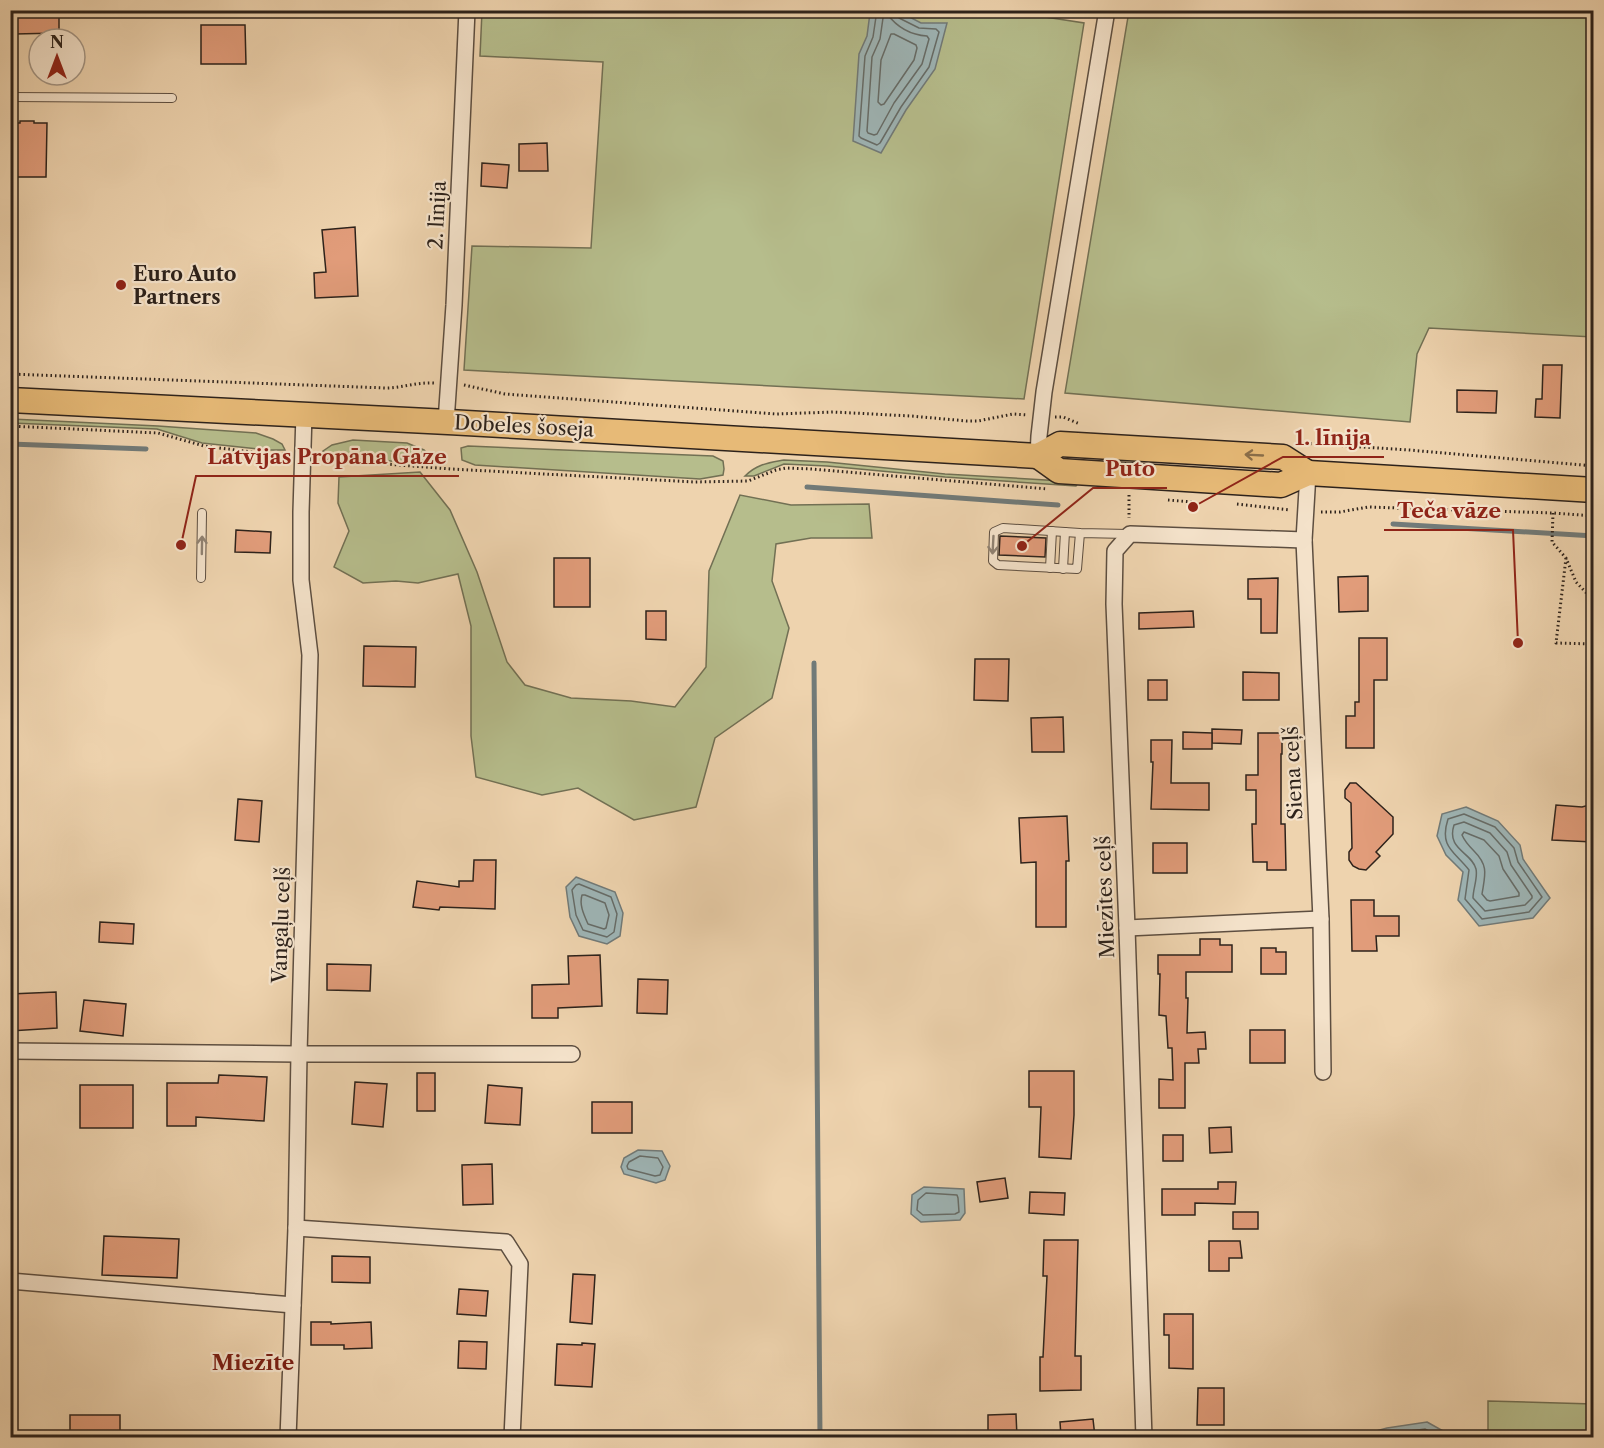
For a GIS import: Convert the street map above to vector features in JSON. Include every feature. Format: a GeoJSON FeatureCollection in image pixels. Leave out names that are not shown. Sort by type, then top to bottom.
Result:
{"type":"FeatureCollection","features":[{"type":"Feature","properties":{"kind":"main road","name":"Dobeles šoseja"},"geometry":{"type":"LineString","coordinates":[[10,400],[304,414],[1038,456],[1060,444],[1283,457],[1308,473],[1593,490]]}},
{"type":"Feature","properties":{"kind":"street","name":"2. līnija"},"geometry":{"type":"LineString","coordinates":[[446,422],[467,10]]}},
{"type":"Feature","properties":{"kind":"street"},"geometry":{"type":"LineString","coordinates":[[1038,456],[1041,415],[1107,10]]}},
{"type":"Feature","properties":{"kind":"street","name":"Vangaļu ceļš"},"geometry":{"type":"LineString","coordinates":[[288,1437],[296,1228],[310,655],[301,580],[304,414]]}},
{"type":"Feature","properties":{"kind":"street","name":"Siena ceļš"},"geometry":{"type":"LineString","coordinates":[[1308,473],[1304,540],[1321,919],[1323,1072]]}},
{"type":"Feature","properties":{"kind":"street"},"geometry":{"type":"LineString","coordinates":[[1130,534],[1304,540]]}},
{"type":"Feature","properties":{"kind":"street","name":"Miezītes ceļš"},"geometry":{"type":"LineString","coordinates":[[1130,534],[1115,551],[1114,604],[1144,1437]]}},
{"type":"Feature","properties":{"kind":"street"},"geometry":{"type":"LineString","coordinates":[[1127,928],[1321,919]]}},
{"type":"Feature","properties":{"kind":"street"},"geometry":{"type":"LineString","coordinates":[[10,1051],[572,1054]]}},
{"type":"Feature","properties":{"kind":"street"},"geometry":{"type":"LineString","coordinates":[[296,1228],[506,1242],[520,1264],[512,1437]]}},
{"type":"Feature","properties":{"kind":"street"},"geometry":{"type":"LineString","coordinates":[[10,1281],[293,1305]]}},
{"type":"Feature","properties":{"kind":"lane"},"geometry":{"type":"LineString","coordinates":[[10,97],[172,98]]}},
{"type":"Feature","properties":{"kind":"lane"},"geometry":{"type":"LineString","coordinates":[[201,578],[202,513]]}},
{"type":"Feature","properties":{"kind":"lane"},"geometry":{"type":"LineString","coordinates":[[1080,533],[1077,569],[998,565],[993,561],[994,532],[1003,528],[1006,532],[1041,534],[1052,531],[1130,534]]}},
{"type":"Feature","properties":{"kind":"lane"},"geometry":{"type":"LineString","coordinates":[[1050,568],[1052,531]]}},
{"type":"Feature","properties":{"kind":"lane"},"geometry":{"type":"LineString","coordinates":[[1063,569],[1065,532]]}},
{"type":"Feature","properties":{"kind":"lane"},"geometry":{"type":"LineString","coordinates":[[1004,565],[1005,555]]}},
{"type":"Feature","properties":{"kind":"lane"},"geometry":{"type":"LineString","coordinates":[[1018,556],[1018,566]]}},
{"type":"Feature","properties":{"kind":"lane"},"geometry":{"type":"LineString","coordinates":[[1039,557],[1039,567]]}},
{"type":"Feature","properties":{"kind":"path"},"geometry":{"type":"LineString","coordinates":[[10,374],[386,388],[399,388],[423,382],[449,383],[505,394],[777,414],[833,412],[967,421],[1013,414],[1041,415],[1063,417],[1088,428]]}},
{"type":"Feature","properties":{"kind":"path"},"geometry":{"type":"LineString","coordinates":[[10,426],[158,433],[204,446],[267,454],[319,456],[333,460],[451,469],[695,482],[748,481],[786,468],[1055,489]]}},
{"type":"Feature","properties":{"kind":"path"},"geometry":{"type":"LineString","coordinates":[[1291,443],[1409,450],[1593,466]]}},
{"type":"Feature","properties":{"kind":"path"},"geometry":{"type":"LineString","coordinates":[[1130,534],[1129,495],[1136,496]]}},
{"type":"Feature","properties":{"kind":"path"},"geometry":{"type":"LineString","coordinates":[[1163,499],[1195,502]]}},
{"type":"Feature","properties":{"kind":"path"},"geometry":{"type":"LineString","coordinates":[[1227,503],[1340,513],[1368,507],[1593,516]]}},
{"type":"Feature","properties":{"kind":"path"},"geometry":{"type":"LineString","coordinates":[[1553,513],[1552,542],[1566,558],[1576,582],[1593,601]]}},
{"type":"Feature","properties":{"kind":"path"},"geometry":{"type":"LineString","coordinates":[[1566,558],[1556,643],[1593,644]]}},
{"type":"Feature","properties":{"kind":"green space"},"geometry":{"type":"Polygon","coordinates":[[[1000,10],[1084,23],[1024,399],[464,370],[472,246],[591,248],[603,62],[480,56],[482,11],[1000,10]]]}},
{"type":"Feature","properties":{"kind":"green space"},"geometry":{"type":"Polygon","coordinates":[[[1129,11],[1593,11],[1593,337],[1429,328],[1417,354],[1410,422],[1065,393],[1129,11]]]}},
{"type":"Feature","properties":{"kind":"green space"},"geometry":{"type":"Polygon","coordinates":[[[11,419],[256,433],[282,444],[285,450],[202,443],[157,429],[11,423],[11,419]]]}},
{"type":"Feature","properties":{"kind":"green space"},"geometry":{"type":"Polygon","coordinates":[[[353,440],[407,443],[424,450],[432,459],[417,463],[337,457],[323,451],[332,445],[353,440]]]}},
{"type":"Feature","properties":{"kind":"green space"},"geometry":{"type":"Polygon","coordinates":[[[468,446],[713,456],[723,461],[724,469],[723,475],[700,479],[475,465],[462,460],[461,448],[468,446]]]}},
{"type":"Feature","properties":{"kind":"green space"},"geometry":{"type":"Polygon","coordinates":[[[784,460],[945,474],[1079,482],[1076,486],[784,464],[754,476],[745,476],[758,466],[784,460]]]}},
{"type":"Feature","properties":{"kind":"green space"},"geometry":{"type":"Polygon","coordinates":[[[420,472],[450,510],[477,572],[507,662],[525,685],[571,698],[631,701],[675,707],[706,667],[709,571],[740,495],[791,505],[869,504],[872,538],[811,538],[776,544],[772,581],[789,628],[772,698],[715,738],[696,807],[634,820],[578,788],[542,795],[476,777],[471,736],[471,626],[458,574],[418,583],[396,581],[363,583],[334,567],[349,531],[338,503],[339,477],[420,472]]]}},
{"type":"Feature","properties":{"kind":"green space"},"geometry":{"type":"Polygon","coordinates":[[[1488,1401],[1593,1404],[1593,1437],[1488,1437],[1488,1401]]]}},
{"type":"Feature","properties":{"kind":"water"},"geometry":{"type":"Polygon","coordinates":[[[885,10],[898,11],[921,23],[947,23],[935,69],[906,110],[881,153],[853,141],[859,54],[867,36],[870,13],[885,10]]]}},
{"type":"Feature","properties":{"kind":"water"},"geometry":{"type":"Polygon","coordinates":[[[1466,807],[1498,821],[1520,845],[1523,859],[1550,898],[1533,918],[1479,926],[1458,900],[1463,872],[1446,855],[1437,836],[1442,814],[1466,807]]]}},
{"type":"Feature","properties":{"kind":"water"},"geometry":{"type":"Polygon","coordinates":[[[576,877],[615,892],[623,913],[620,936],[607,944],[579,936],[570,917],[566,887],[576,877]]]}},
{"type":"Feature","properties":{"kind":"water"},"geometry":{"type":"Polygon","coordinates":[[[638,1150],[662,1151],[670,1166],[665,1180],[656,1183],[624,1174],[621,1167],[624,1158],[638,1150]]]}},
{"type":"Feature","properties":{"kind":"water"},"geometry":{"type":"Polygon","coordinates":[[[924,1187],[964,1189],[965,1213],[960,1220],[921,1222],[911,1214],[912,1195],[924,1187]]]}},
{"type":"Feature","properties":{"kind":"water"},"geometry":{"type":"Polygon","coordinates":[[[1427,1422],[1445,1432],[1446,1437],[1354,1437],[1387,1428],[1427,1422]]]}},
{"type":"Feature","properties":{"kind":"building"},"geometry":{"type":"Polygon","coordinates":[[[15,10],[59,11],[59,27],[27,27],[27,34],[15,34],[15,10]]]}},
{"type":"Feature","properties":{"kind":"building"},"geometry":{"type":"Polygon","coordinates":[[[201,25],[245,25],[246,64],[201,64],[201,25]]]}},
{"type":"Feature","properties":{"kind":"building"},"geometry":{"type":"Polygon","coordinates":[[[20,121],[47,123],[46,177],[10,177],[10,123],[20,123],[20,121]]]}},
{"type":"Feature","properties":{"kind":"building"},"geometry":{"type":"Polygon","coordinates":[[[547,143],[548,171],[519,171],[519,144],[547,143]]]}},
{"type":"Feature","properties":{"kind":"building"},"geometry":{"type":"Polygon","coordinates":[[[482,163],[509,165],[507,188],[481,186],[482,163]]]}},
{"type":"Feature","properties":{"kind":"building"},"geometry":{"type":"Polygon","coordinates":[[[355,227],[358,296],[315,298],[314,273],[326,272],[322,230],[355,227]]]}},
{"type":"Feature","properties":{"kind":"building"},"geometry":{"type":"Polygon","coordinates":[[[1543,365],[1562,365],[1560,418],[1535,417],[1536,399],[1542,399],[1543,365]]]}},
{"type":"Feature","properties":{"kind":"building"},"geometry":{"type":"Polygon","coordinates":[[[1457,390],[1497,391],[1496,413],[1457,412],[1457,390]]]}},
{"type":"Feature","properties":{"kind":"building"},"geometry":{"type":"Polygon","coordinates":[[[236,530],[271,532],[270,553],[235,552],[236,530]]]}},
{"type":"Feature","properties":{"kind":"building"},"geometry":{"type":"Polygon","coordinates":[[[1000,536],[1046,538],[1045,557],[999,555],[1000,536]]]}},
{"type":"Feature","properties":{"kind":"building"},"geometry":{"type":"Polygon","coordinates":[[[554,558],[590,558],[590,607],[554,607],[554,558]]]}},
{"type":"Feature","properties":{"kind":"building"},"geometry":{"type":"Polygon","coordinates":[[[1368,576],[1368,611],[1339,612],[1338,577],[1368,576]]]}},
{"type":"Feature","properties":{"kind":"building"},"geometry":{"type":"Polygon","coordinates":[[[1278,578],[1277,633],[1261,633],[1261,599],[1248,599],[1248,579],[1278,578]]]}},
{"type":"Feature","properties":{"kind":"building"},"geometry":{"type":"Polygon","coordinates":[[[646,611],[666,611],[666,640],[646,639],[646,611]]]}},
{"type":"Feature","properties":{"kind":"building"},"geometry":{"type":"Polygon","coordinates":[[[1193,611],[1194,627],[1139,629],[1139,613],[1193,611]]]}},
{"type":"Feature","properties":{"kind":"building"},"geometry":{"type":"Polygon","coordinates":[[[1359,638],[1387,638],[1387,680],[1374,680],[1374,748],[1346,748],[1346,716],[1355,716],[1355,702],[1359,702],[1359,638]]]}},
{"type":"Feature","properties":{"kind":"building"},"geometry":{"type":"Polygon","coordinates":[[[364,646],[416,647],[415,687],[363,686],[364,646]]]}},
{"type":"Feature","properties":{"kind":"building"},"geometry":{"type":"Polygon","coordinates":[[[975,659],[1009,659],[1008,701],[974,700],[975,659]]]}},
{"type":"Feature","properties":{"kind":"building"},"geometry":{"type":"Polygon","coordinates":[[[1243,672],[1279,673],[1279,700],[1243,700],[1243,672]]]}},
{"type":"Feature","properties":{"kind":"building"},"geometry":{"type":"Polygon","coordinates":[[[1148,680],[1167,680],[1167,700],[1148,700],[1148,680]]]}},
{"type":"Feature","properties":{"kind":"building"},"geometry":{"type":"Polygon","coordinates":[[[1063,717],[1064,752],[1032,752],[1031,718],[1063,717]]]}},
{"type":"Feature","properties":{"kind":"building"},"geometry":{"type":"Polygon","coordinates":[[[1212,729],[1242,730],[1241,744],[1212,743],[1212,729]]]}},
{"type":"Feature","properties":{"kind":"building"},"geometry":{"type":"Polygon","coordinates":[[[1183,732],[1212,733],[1212,749],[1183,749],[1183,732]]]}},
{"type":"Feature","properties":{"kind":"building"},"geometry":{"type":"Polygon","coordinates":[[[1258,733],[1282,733],[1281,824],[1285,824],[1286,870],[1267,870],[1267,862],[1253,862],[1252,824],[1256,824],[1256,790],[1246,790],[1246,775],[1258,775],[1258,733]]]}},
{"type":"Feature","properties":{"kind":"building"},"geometry":{"type":"Polygon","coordinates":[[[1151,740],[1172,740],[1171,783],[1209,783],[1209,810],[1151,809],[1153,762],[1151,762],[1151,740]]]}},
{"type":"Feature","properties":{"kind":"building"},"geometry":{"type":"Polygon","coordinates":[[[1350,783],[1356,783],[1393,817],[1393,834],[1376,852],[1380,856],[1366,870],[1353,866],[1349,860],[1349,852],[1352,848],[1351,803],[1345,798],[1345,790],[1350,783]]]}},
{"type":"Feature","properties":{"kind":"building"},"geometry":{"type":"Polygon","coordinates":[[[238,799],[262,801],[259,842],[235,840],[238,799]]]}},
{"type":"Feature","properties":{"kind":"building"},"geometry":{"type":"Polygon","coordinates":[[[1593,804],[1593,842],[1552,840],[1556,805],[1582,807],[1593,804]]]}},
{"type":"Feature","properties":{"kind":"building"},"geometry":{"type":"Polygon","coordinates":[[[1067,816],[1069,861],[1066,861],[1066,927],[1036,927],[1036,862],[1021,863],[1019,818],[1067,816]]]}},
{"type":"Feature","properties":{"kind":"building"},"geometry":{"type":"Polygon","coordinates":[[[1153,843],[1187,843],[1187,873],[1153,873],[1153,843]]]}},
{"type":"Feature","properties":{"kind":"building"},"geometry":{"type":"Polygon","coordinates":[[[474,860],[496,860],[495,909],[440,907],[439,910],[413,907],[417,881],[459,887],[459,881],[473,881],[474,860]]]}},
{"type":"Feature","properties":{"kind":"building"},"geometry":{"type":"Polygon","coordinates":[[[1351,900],[1374,900],[1374,916],[1399,916],[1399,936],[1376,936],[1377,951],[1352,951],[1351,900]]]}},
{"type":"Feature","properties":{"kind":"building"},"geometry":{"type":"Polygon","coordinates":[[[100,922],[134,924],[133,944],[99,942],[100,922]]]}},
{"type":"Feature","properties":{"kind":"building"},"geometry":{"type":"Polygon","coordinates":[[[1200,939],[1220,939],[1220,945],[1232,945],[1232,972],[1186,972],[1187,1033],[1205,1032],[1206,1049],[1198,1049],[1199,1063],[1185,1063],[1185,1108],[1159,1108],[1159,1079],[1173,1080],[1172,1048],[1168,1048],[1166,1016],[1159,1015],[1158,955],[1200,955],[1200,939]]]}},
{"type":"Feature","properties":{"kind":"building"},"geometry":{"type":"Polygon","coordinates":[[[1261,948],[1276,948],[1276,952],[1286,952],[1286,974],[1261,974],[1261,948]]]}},
{"type":"Feature","properties":{"kind":"building"},"geometry":{"type":"Polygon","coordinates":[[[600,955],[602,1006],[558,1008],[558,1018],[532,1018],[532,985],[569,984],[568,956],[600,955]]]}},
{"type":"Feature","properties":{"kind":"building"},"geometry":{"type":"Polygon","coordinates":[[[327,964],[371,965],[370,991],[327,990],[327,964]]]}},
{"type":"Feature","properties":{"kind":"building"},"geometry":{"type":"Polygon","coordinates":[[[638,979],[668,980],[667,1014],[637,1013],[638,979]]]}},
{"type":"Feature","properties":{"kind":"building"},"geometry":{"type":"Polygon","coordinates":[[[56,992],[57,1028],[10,1031],[10,994],[56,992]]]}},
{"type":"Feature","properties":{"kind":"building"},"geometry":{"type":"Polygon","coordinates":[[[84,1000],[126,1004],[123,1036],[80,1031],[84,1000]]]}},
{"type":"Feature","properties":{"kind":"building"},"geometry":{"type":"Polygon","coordinates":[[[1250,1030],[1285,1030],[1285,1063],[1250,1063],[1250,1030]]]}},
{"type":"Feature","properties":{"kind":"building"},"geometry":{"type":"Polygon","coordinates":[[[1029,1071],[1074,1071],[1071,1159],[1039,1157],[1041,1107],[1029,1107],[1029,1071]]]}},
{"type":"Feature","properties":{"kind":"building"},"geometry":{"type":"Polygon","coordinates":[[[417,1073],[435,1073],[435,1111],[417,1111],[417,1073]]]}},
{"type":"Feature","properties":{"kind":"building"},"geometry":{"type":"Polygon","coordinates":[[[219,1075],[267,1077],[264,1121],[196,1117],[196,1126],[167,1126],[167,1083],[218,1083],[219,1075]]]}},
{"type":"Feature","properties":{"kind":"building"},"geometry":{"type":"Polygon","coordinates":[[[355,1082],[387,1084],[383,1127],[352,1124],[355,1082]]]}},
{"type":"Feature","properties":{"kind":"building"},"geometry":{"type":"Polygon","coordinates":[[[80,1085],[133,1085],[133,1128],[80,1128],[80,1085]]]}},
{"type":"Feature","properties":{"kind":"building"},"geometry":{"type":"Polygon","coordinates":[[[488,1085],[522,1088],[520,1125],[485,1123],[488,1085]]]}},
{"type":"Feature","properties":{"kind":"building"},"geometry":{"type":"Polygon","coordinates":[[[592,1102],[632,1102],[632,1133],[592,1133],[592,1102]]]}},
{"type":"Feature","properties":{"kind":"building"},"geometry":{"type":"Polygon","coordinates":[[[1231,1127],[1232,1152],[1210,1153],[1209,1128],[1231,1127]]]}},
{"type":"Feature","properties":{"kind":"building"},"geometry":{"type":"Polygon","coordinates":[[[1163,1135],[1183,1135],[1183,1161],[1163,1161],[1163,1135]]]}},
{"type":"Feature","properties":{"kind":"building"},"geometry":{"type":"Polygon","coordinates":[[[492,1164],[493,1204],[463,1205],[462,1165],[492,1164]]]}},
{"type":"Feature","properties":{"kind":"building"},"geometry":{"type":"Polygon","coordinates":[[[1005,1178],[1008,1198],[980,1202],[977,1182],[1005,1178]]]}},
{"type":"Feature","properties":{"kind":"building"},"geometry":{"type":"Polygon","coordinates":[[[1218,1182],[1236,1182],[1235,1204],[1195,1203],[1195,1215],[1162,1215],[1162,1189],[1218,1189],[1218,1182]]]}},
{"type":"Feature","properties":{"kind":"building"},"geometry":{"type":"Polygon","coordinates":[[[1030,1192],[1065,1193],[1064,1215],[1029,1213],[1030,1192]]]}},
{"type":"Feature","properties":{"kind":"building"},"geometry":{"type":"Polygon","coordinates":[[[1233,1212],[1258,1212],[1258,1229],[1233,1229],[1233,1212]]]}},
{"type":"Feature","properties":{"kind":"building"},"geometry":{"type":"Polygon","coordinates":[[[104,1236],[179,1239],[177,1278],[102,1275],[104,1236]]]}},
{"type":"Feature","properties":{"kind":"building"},"geometry":{"type":"Polygon","coordinates":[[[1044,1240],[1078,1240],[1075,1356],[1081,1356],[1081,1390],[1040,1391],[1040,1357],[1043,1357],[1047,1276],[1043,1276],[1044,1240]]]}},
{"type":"Feature","properties":{"kind":"building"},"geometry":{"type":"Polygon","coordinates":[[[1209,1241],[1240,1241],[1242,1258],[1229,1258],[1229,1271],[1209,1271],[1209,1241]]]}},
{"type":"Feature","properties":{"kind":"building"},"geometry":{"type":"Polygon","coordinates":[[[332,1256],[370,1257],[370,1283],[332,1282],[332,1256]]]}},
{"type":"Feature","properties":{"kind":"building"},"geometry":{"type":"Polygon","coordinates":[[[573,1274],[595,1275],[592,1324],[570,1322],[573,1274]]]}},
{"type":"Feature","properties":{"kind":"building"},"geometry":{"type":"Polygon","coordinates":[[[459,1289],[488,1291],[486,1316],[457,1314],[459,1289]]]}},
{"type":"Feature","properties":{"kind":"building"},"geometry":{"type":"Polygon","coordinates":[[[1164,1314],[1193,1314],[1193,1369],[1169,1368],[1169,1335],[1164,1335],[1164,1314]]]}},
{"type":"Feature","properties":{"kind":"building"},"geometry":{"type":"Polygon","coordinates":[[[311,1322],[331,1322],[331,1324],[371,1322],[372,1348],[344,1349],[344,1345],[311,1345],[311,1322]]]}},
{"type":"Feature","properties":{"kind":"building"},"geometry":{"type":"Polygon","coordinates":[[[459,1341],[487,1342],[486,1369],[458,1368],[459,1341]]]}},
{"type":"Feature","properties":{"kind":"building"},"geometry":{"type":"Polygon","coordinates":[[[582,1343],[595,1344],[592,1387],[555,1385],[557,1344],[582,1345],[582,1343]]]}},
{"type":"Feature","properties":{"kind":"building"},"geometry":{"type":"Polygon","coordinates":[[[1198,1388],[1224,1388],[1224,1425],[1197,1425],[1198,1388]]]}},
{"type":"Feature","properties":{"kind":"building"},"geometry":{"type":"Polygon","coordinates":[[[1016,1414],[1017,1437],[988,1437],[988,1415],[1016,1414]]]}},
{"type":"Feature","properties":{"kind":"building"},"geometry":{"type":"Polygon","coordinates":[[[70,1415],[120,1415],[120,1437],[70,1437],[70,1415]]]}},
{"type":"Feature","properties":{"kind":"building"},"geometry":{"type":"Polygon","coordinates":[[[1093,1419],[1095,1437],[1061,1437],[1060,1422],[1093,1419]]]}},
{"type":"Feature","properties":{"kind":"waterway"},"geometry":{"type":"LineString","coordinates":[[10,444],[146,449]]}},
{"type":"Feature","properties":{"kind":"waterway"},"geometry":{"type":"LineString","coordinates":[[807,487],[1058,505]]}},
{"type":"Feature","properties":{"kind":"waterway"},"geometry":{"type":"LineString","coordinates":[[1393,524],[1594,536]]}},
{"type":"Feature","properties":{"kind":"waterway"},"geometry":{"type":"LineString","coordinates":[[814,663],[820,1438]]}},
{"type":"Feature","properties":{"kind":"place","name":"Euro Auto Partners"},"geometry":{"type":"Point","coordinates":[121,285]}},
{"type":"Feature","properties":{"kind":"place","name":"1. līnija"},"geometry":{"type":"Point","coordinates":[1193,507]}},
{"type":"Feature","properties":{"kind":"place","name":"Latvijas Propāna Gāze"},"geometry":{"type":"Point","coordinates":[181,545]}},
{"type":"Feature","properties":{"kind":"place","name":"Puto"},"geometry":{"type":"Point","coordinates":[1022,546]}},
{"type":"Feature","properties":{"kind":"place","name":"Teča vāze"},"geometry":{"type":"Point","coordinates":[1518,643]}},
{"type":"Feature","properties":{"kind":"district","name":"Miezīte"},"geometry":{"type":"Point","coordinates":[253,1362]}}]}
